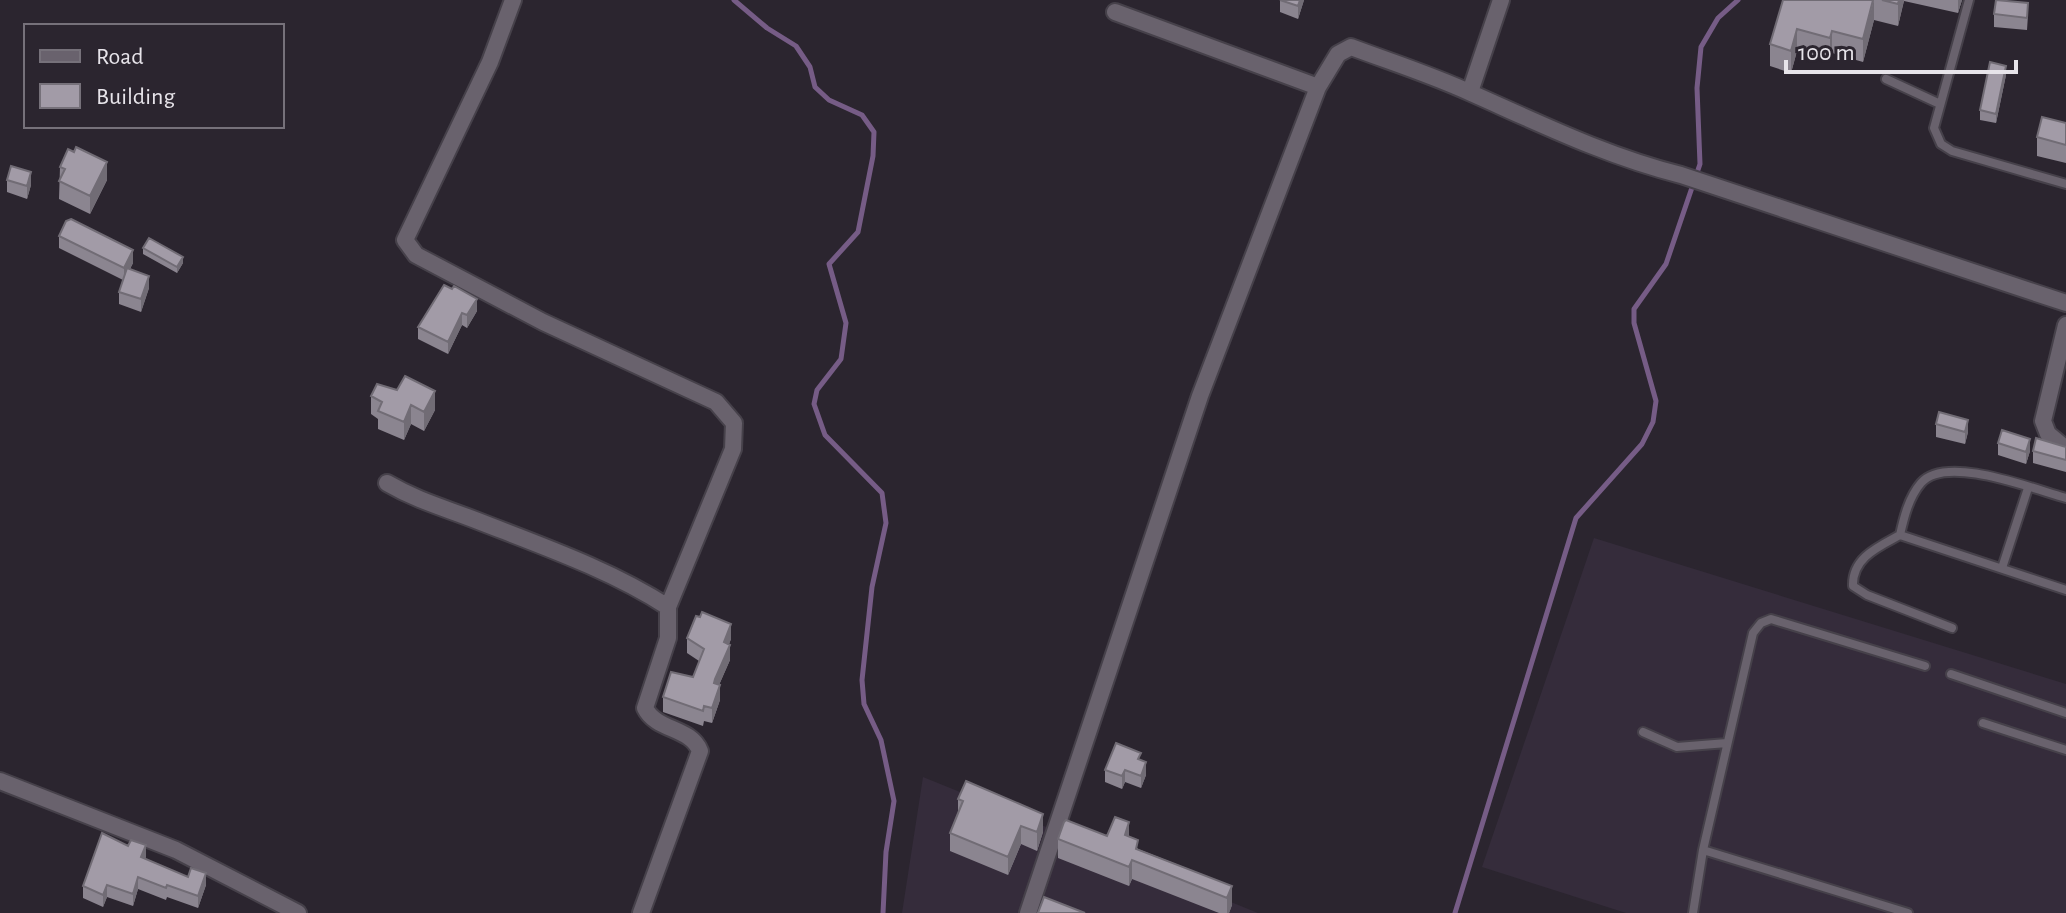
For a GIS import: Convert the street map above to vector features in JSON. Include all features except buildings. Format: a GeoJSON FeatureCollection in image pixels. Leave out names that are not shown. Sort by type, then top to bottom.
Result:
{"type":"FeatureCollection","features":[{"type":"Feature","properties":{"kind":"street"},"geometry":{"type":"LineString","coordinates":[[513,0],[490,62],[405,240],[416,255],[543,322],[716,402],[734,423],[733,449],[668,607],[668,638],[645,708],[651,718],[695,739],[700,751],[641,913]]}},
{"type":"Feature","properties":{"kind":"street"},"geometry":{"type":"LineString","coordinates":[[1470,92],[1501,0]]}},
{"type":"Feature","properties":{"kind":"street"},"geometry":{"type":"LineString","coordinates":[[1115,12],[1318,87]]}},
{"type":"Feature","properties":{"kind":"street"},"geometry":{"type":"LineString","coordinates":[[1028,913],[1200,396],[1318,87],[1338,54],[1351,47],[1470,92],[1550,131],[1630,162],[1681,175],[2066,303]]}},
{"type":"Feature","properties":{"kind":"street"},"geometry":{"type":"LineString","coordinates":[[2066,325],[2043,421],[2048,434],[2066,449]]}},
{"type":"Feature","properties":{"kind":"street"},"geometry":{"type":"LineString","coordinates":[[387,483],[420,502],[475,520],[639,588],[668,607]]}},
{"type":"Feature","properties":{"kind":"street"},"geometry":{"type":"LineString","coordinates":[[0,781],[176,850],[298,913]]}},
{"type":"Feature","properties":{"kind":"lane"},"geometry":{"type":"LineString","coordinates":[[1969,0],[1934,128],[1941,144],[1952,151],[2066,184]]}},
{"type":"Feature","properties":{"kind":"lane"},"geometry":{"type":"LineString","coordinates":[[1886,79],[1940,104]]}},
{"type":"Feature","properties":{"kind":"lane"},"geometry":{"type":"LineString","coordinates":[[1952,628],[1867,595],[1853,586],[1853,574],[1861,559],[1900,535],[1912,498],[1923,481],[1942,470],[1974,473],[2066,498]]}},
{"type":"Feature","properties":{"kind":"lane"},"geometry":{"type":"LineString","coordinates":[[2002,568],[2028,488]]}},
{"type":"Feature","properties":{"kind":"lane"},"geometry":{"type":"LineString","coordinates":[[1900,535],[2066,590]]}},
{"type":"Feature","properties":{"kind":"lane"},"geometry":{"type":"LineString","coordinates":[[1693,913],[1703,850],[1727,743],[1753,633],[1761,623],[1771,619],[1925,666]]}},
{"type":"Feature","properties":{"kind":"lane"},"geometry":{"type":"LineString","coordinates":[[1951,674],[2066,713]]}},
{"type":"Feature","properties":{"kind":"lane"},"geometry":{"type":"LineString","coordinates":[[1983,723],[2066,750]]}},
{"type":"Feature","properties":{"kind":"lane"},"geometry":{"type":"LineString","coordinates":[[1643,732],[1677,747],[1727,743]]}},
{"type":"Feature","properties":{"kind":"lane"},"geometry":{"type":"LineString","coordinates":[[1703,850],[1908,913]]}},
{"type":"Feature","properties":{"kind":"shaded area"},"geometry":{"type":"Polygon","coordinates":[[[1594,538],[2066,684],[2066,913],[1626,913],[1482,867],[1594,538]]]}},
{"type":"Feature","properties":{"kind":"shaded area"},"geometry":{"type":"Polygon","coordinates":[[[923,777],[1258,913],[902,913],[923,777]]]}},
{"type":"Feature","properties":{"kind":"waterway"},"geometry":{"type":"LineString","coordinates":[[734,0],[767,28],[796,46],[810,67],[815,87],[829,100],[862,115],[874,132],[873,156],[858,232],[829,264],[846,323],[841,359],[817,390],[814,404],[825,435],[882,493],[886,523],[872,587],[862,680],[864,704],[881,740],[894,801],[886,852],[883,913]]}},
{"type":"Feature","properties":{"kind":"waterway"},"geometry":{"type":"LineString","coordinates":[[1455,913],[1576,518],[1642,444],[1653,422],[1656,401],[1634,323],[1634,309],[1666,264],[1700,164],[1697,88],[1701,47],[1718,18],[1738,0]]}}]}
